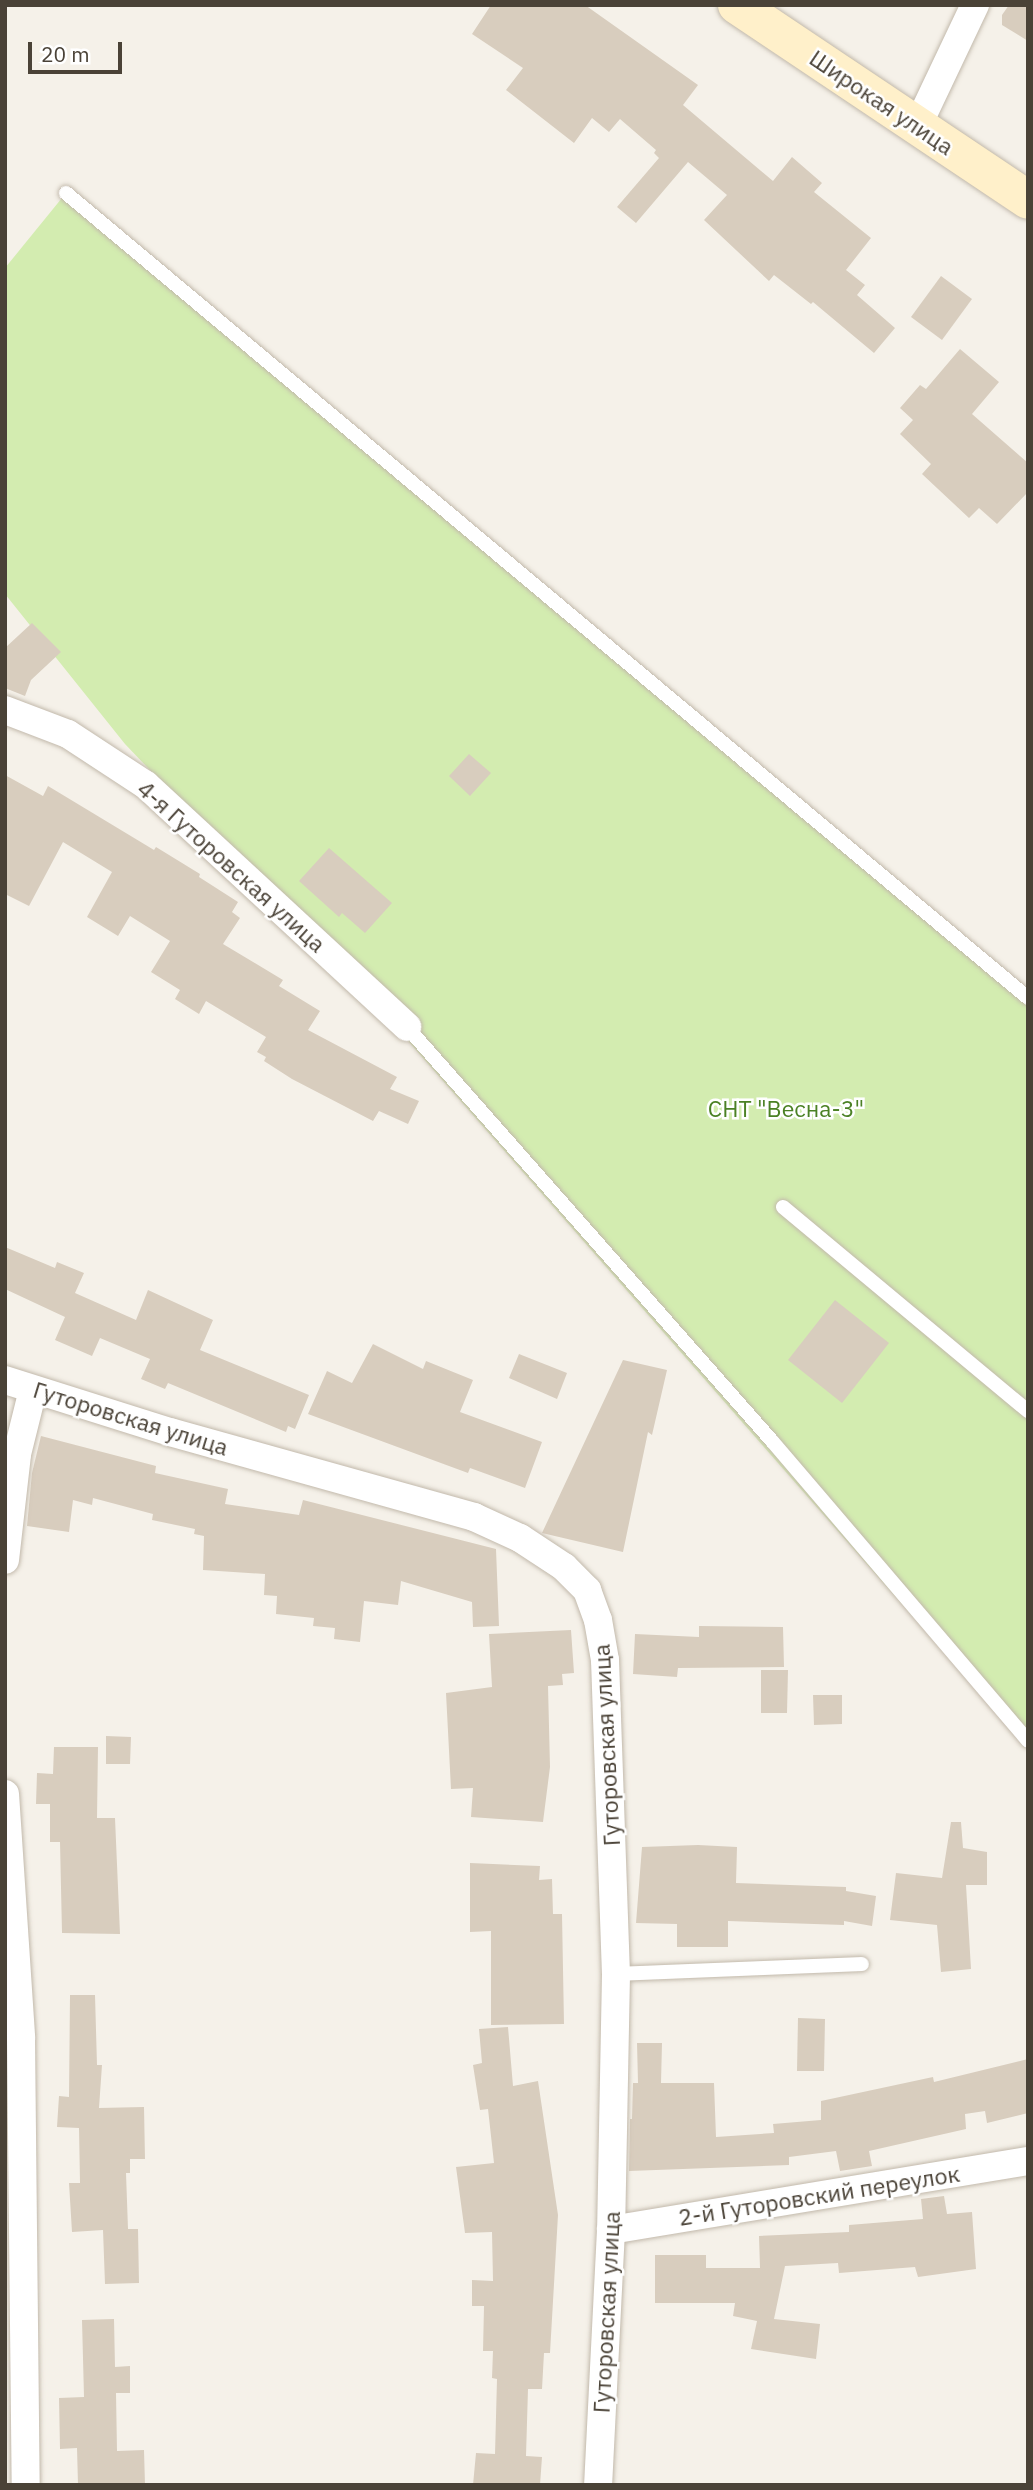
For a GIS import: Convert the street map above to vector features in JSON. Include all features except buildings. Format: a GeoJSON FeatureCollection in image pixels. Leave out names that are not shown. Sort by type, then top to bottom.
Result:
{"type":"FeatureCollection","features":[{"type":"Feature","properties":{"kind":"street","name":"Широкая улица"},"geometry":{"type":"LineString","coordinates":[[737,5],[1028,200]]}},
{"type":"Feature","properties":{"kind":"street"},"geometry":{"type":"LineString","coordinates":[[918,125],[975,5]]}},
{"type":"Feature","properties":{"kind":"street","name":"4-я Гуторовская улица"},"geometry":{"type":"LineString","coordinates":[[5,710],[68,734],[146,785],[407,1027]]}},
{"type":"Feature","properties":{"kind":"street","name":"Гуторовская улица"},"geometry":{"type":"LineString","coordinates":[[5,1380],[170,1432],[474,1517],[520,1538],[564,1567],[587,1590],[598,1620],[605,1660],[616,1974],[611,2230],[598,2485]]}},
{"type":"Feature","properties":{"kind":"street"},"geometry":{"type":"LineString","coordinates":[[5,1560],[17,1454],[33,1390]]}},
{"type":"Feature","properties":{"kind":"street"},"geometry":{"type":"LineString","coordinates":[[5,1794],[21,2038],[26,2485]]}},
{"type":"Feature","properties":{"kind":"street","name":"2-й Гуторовский переулок"},"geometry":{"type":"LineString","coordinates":[[611,2230],[1028,2161]]}},
{"type":"Feature","properties":{"kind":"lane"},"geometry":{"type":"LineString","coordinates":[[66,193],[1028,998]]}},
{"type":"Feature","properties":{"kind":"lane"},"geometry":{"type":"LineString","coordinates":[[407,1027],[772,1441],[1028,1741]]}},
{"type":"Feature","properties":{"kind":"lane"},"geometry":{"type":"LineString","coordinates":[[783,1207],[1028,1411]]}},
{"type":"Feature","properties":{"kind":"lane"},"geometry":{"type":"LineString","coordinates":[[616,1974],[862,1965]]}},
{"type":"Feature","properties":{"kind":"green space","name":"СНТ \"Весна-3\""},"geometry":{"type":"Polygon","coordinates":[[[66,193],[1028,998],[1028,1748],[401,1033],[125,744],[5,594],[5,268],[66,193]]]}}]}
